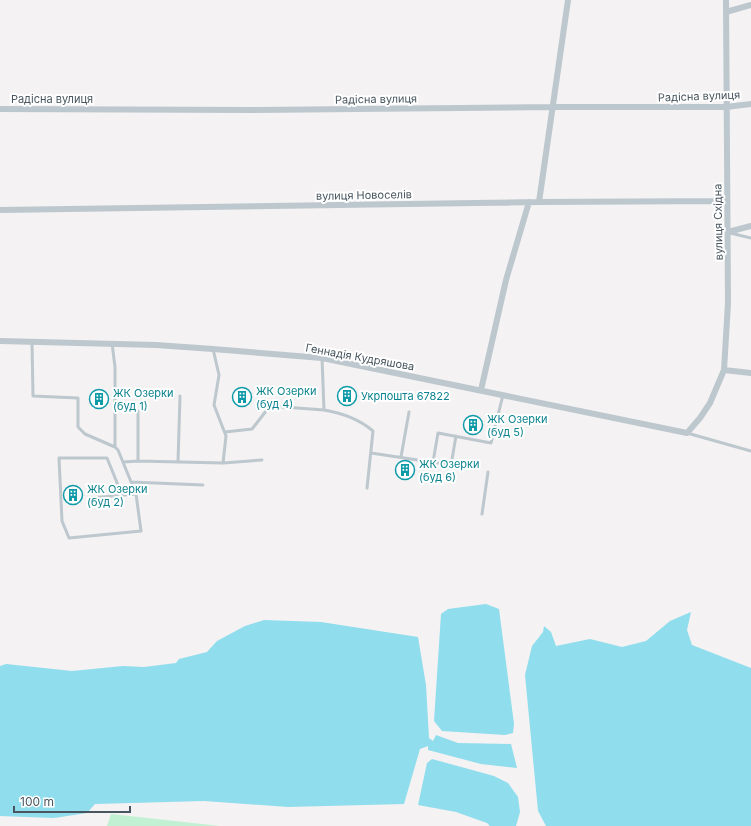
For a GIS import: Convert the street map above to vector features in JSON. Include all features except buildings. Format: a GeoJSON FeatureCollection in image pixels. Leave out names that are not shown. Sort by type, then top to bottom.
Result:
{"type":"FeatureCollection","features":[{"type":"Feature","properties":{"kind":"street"},"geometry":{"type":"LineString","coordinates":[[539,202],[554,107],[568,0]]}},
{"type":"Feature","properties":{"kind":"street","name":"вулиця Східна"},"geometry":{"type":"LineString","coordinates":[[687,433],[710,403],[724,370],[728,303],[726,0]]}},
{"type":"Feature","properties":{"kind":"street"},"geometry":{"type":"LineString","coordinates":[[726,12],[751,5]]}},
{"type":"Feature","properties":{"kind":"street","name":"Радісна вулиця"},"geometry":{"type":"LineString","coordinates":[[0,109],[259,110],[726,107],[751,104]]}},
{"type":"Feature","properties":{"kind":"street","name":"вулиця Новоселів"},"geometry":{"type":"LineString","coordinates":[[0,210],[529,202],[727,201]]}},
{"type":"Feature","properties":{"kind":"street"},"geometry":{"type":"LineString","coordinates":[[481,390],[506,280],[529,202]]}},
{"type":"Feature","properties":{"kind":"street"},"geometry":{"type":"LineString","coordinates":[[728,232],[751,226]]}},
{"type":"Feature","properties":{"kind":"street","name":"Геннадія Кудряшова"},"geometry":{"type":"LineString","coordinates":[[0,341],[112,343],[213,349],[322,358],[687,433]]}},
{"type":"Feature","properties":{"kind":"street"},"geometry":{"type":"LineString","coordinates":[[724,370],[751,373]]}},
{"type":"Feature","properties":{"kind":"lane"},"geometry":{"type":"LineString","coordinates":[[728,232],[751,238]]}},
{"type":"Feature","properties":{"kind":"lane"},"geometry":{"type":"LineString","coordinates":[[32,341],[33,396],[78,398],[78,427],[85,434],[118,450],[136,494],[141,531],[69,538],[62,521],[60,458],[107,458],[122,496]]}},
{"type":"Feature","properties":{"kind":"lane"},"geometry":{"type":"LineString","coordinates":[[112,343],[115,367],[115,448]]}},
{"type":"Feature","properties":{"kind":"lane"},"geometry":{"type":"LineString","coordinates":[[213,349],[218,375],[214,405],[226,436],[223,463]]}},
{"type":"Feature","properties":{"kind":"lane"},"geometry":{"type":"LineString","coordinates":[[322,358],[324,410]]}},
{"type":"Feature","properties":{"kind":"lane"},"geometry":{"type":"LineString","coordinates":[[433,462],[438,433],[491,442],[503,395]]}},
{"type":"Feature","properties":{"kind":"lane"},"geometry":{"type":"LineString","coordinates":[[178,462],[180,396]]}},
{"type":"Feature","properties":{"kind":"lane"},"geometry":{"type":"LineString","coordinates":[[225,432],[252,429],[270,406],[336,412],[362,422],[373,431],[367,488]]}},
{"type":"Feature","properties":{"kind":"lane"},"geometry":{"type":"LineString","coordinates":[[138,411],[138,461]]}},
{"type":"Feature","properties":{"kind":"lane"},"geometry":{"type":"LineString","coordinates":[[401,457],[409,412]]}},
{"type":"Feature","properties":{"kind":"lane"},"geometry":{"type":"LineString","coordinates":[[687,433],[751,451]]}},
{"type":"Feature","properties":{"kind":"lane"},"geometry":{"type":"LineString","coordinates":[[371,453],[451,465],[456,436]]}},
{"type":"Feature","properties":{"kind":"lane"},"geometry":{"type":"LineString","coordinates":[[123,462],[223,463],[262,460]]}},
{"type":"Feature","properties":{"kind":"lane"},"geometry":{"type":"LineString","coordinates":[[482,514],[488,472]]}},
{"type":"Feature","properties":{"kind":"lane"},"geometry":{"type":"LineString","coordinates":[[131,482],[203,485]]}},
{"type":"Feature","properties":{"kind":"lane"},"geometry":{"type":"LineString","coordinates":[[90,498],[136,494]]}},
{"type":"Feature","properties":{"kind":"green space"},"geometry":{"type":"Polygon","coordinates":[[[111,814],[220,826],[107,826],[111,814]]]}},
{"type":"Feature","properties":{"kind":"water"},"geometry":{"type":"Polygon","coordinates":[[[486,604],[499,609],[514,724],[513,733],[505,735],[442,731],[434,721],[441,614],[448,609],[486,604]]]}},
{"type":"Feature","properties":{"kind":"water"},"geometry":{"type":"Polygon","coordinates":[[[691,612],[687,630],[692,645],[751,668],[751,826],[546,826],[538,811],[525,675],[532,646],[543,632],[544,626],[551,632],[556,646],[590,639],[622,647],[646,641],[670,621],[691,612]]]}},
{"type":"Feature","properties":{"kind":"water"},"geometry":{"type":"Polygon","coordinates":[[[264,620],[321,622],[418,637],[426,685],[429,738],[433,741],[436,735],[458,743],[511,744],[517,768],[481,764],[428,750],[428,746],[420,749],[404,804],[288,807],[204,801],[95,804],[87,813],[54,818],[0,816],[0,666],[6,664],[72,671],[123,666],[144,667],[176,663],[179,659],[207,652],[217,641],[245,626],[264,620]]]}},
{"type":"Feature","properties":{"kind":"water"},"geometry":{"type":"Polygon","coordinates":[[[432,759],[494,776],[508,783],[518,797],[520,812],[516,826],[490,826],[487,823],[456,812],[418,805],[427,763],[432,759]]]}},
{"type":"Feature","properties":{"kind":"place","name":"Укрпошта 67822"},"geometry":{"type":"Point","coordinates":[347,396]}},
{"type":"Feature","properties":{"kind":"place","name":"ЖК Озерки (буд 4)"},"geometry":{"type":"Point","coordinates":[242,397]}},
{"type":"Feature","properties":{"kind":"place","name":"ЖК Озерки (буд 1)"},"geometry":{"type":"Point","coordinates":[99,399]}},
{"type":"Feature","properties":{"kind":"place","name":"ЖК Озерки (буд 5)"},"geometry":{"type":"Point","coordinates":[473,425]}},
{"type":"Feature","properties":{"kind":"place","name":"ЖК Озерки (буд 6)"},"geometry":{"type":"Point","coordinates":[405,470]}},
{"type":"Feature","properties":{"kind":"place","name":"ЖК Озерки (буд 2)"},"geometry":{"type":"Point","coordinates":[73,495]}}]}
